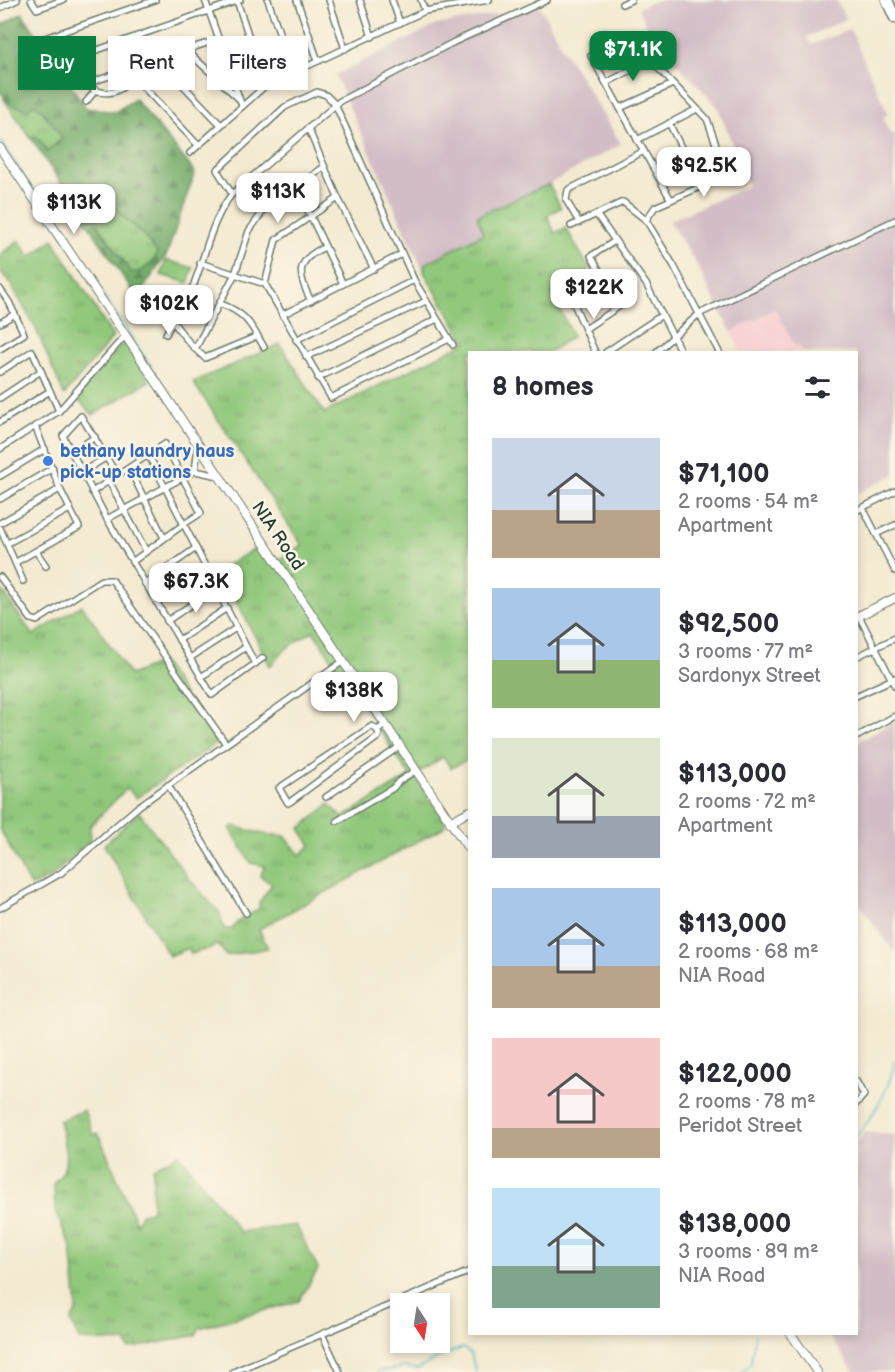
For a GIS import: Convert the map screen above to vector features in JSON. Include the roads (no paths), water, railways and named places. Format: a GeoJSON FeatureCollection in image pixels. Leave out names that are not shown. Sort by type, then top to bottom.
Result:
{"type":"FeatureCollection","features":[{"type":"Feature","properties":{"kind":"highway"},"geometry":{"type":"LineString","coordinates":[[887,0],[895,18]]}},
{"type":"Feature","properties":{"kind":"street"},"geometry":{"type":"LineString","coordinates":[[0,8],[17,0]]}},
{"type":"Feature","properties":{"kind":"street"},"geometry":{"type":"LineString","coordinates":[[32,0],[37,9],[63,0]]}},
{"type":"Feature","properties":{"kind":"street"},"geometry":{"type":"LineString","coordinates":[[51,36],[155,0]]}},
{"type":"Feature","properties":{"kind":"street"},"geometry":{"type":"LineString","coordinates":[[205,0],[218,36]]}},
{"type":"Feature","properties":{"kind":"street"},"geometry":{"type":"LineString","coordinates":[[268,0],[280,36]]}},
{"type":"Feature","properties":{"kind":"street"},"geometry":{"type":"LineString","coordinates":[[297,0],[318,61]]}},
{"type":"Feature","properties":{"kind":"street"},"geometry":{"type":"LineString","coordinates":[[329,0],[345,49]]}},
{"type":"Feature","properties":{"kind":"street"},"geometry":{"type":"LineString","coordinates":[[360,0],[372,37]]}},
{"type":"Feature","properties":{"kind":"street"},"geometry":{"type":"LineString","coordinates":[[392,0],[400,23]]}},
{"type":"Feature","properties":{"kind":"street"},"geometry":{"type":"LineString","coordinates":[[421,0],[425,11]]}},
{"type":"Feature","properties":{"kind":"street"},"geometry":{"type":"LineString","coordinates":[[166,334],[171,321],[188,298],[220,210],[232,194],[335,104],[454,42],[547,0]]}},
{"type":"Feature","properties":{"kind":"street"},"geometry":{"type":"LineString","coordinates":[[622,4],[631,0]]}},
{"type":"Feature","properties":{"kind":"street"},"geometry":{"type":"LineString","coordinates":[[96,51],[239,1],[250,36]]}},
{"type":"Feature","properties":{"kind":"street"},"geometry":{"type":"LineString","coordinates":[[308,66],[425,11],[453,3],[485,1]]}},
{"type":"Feature","properties":{"kind":"street"},"geometry":{"type":"LineString","coordinates":[[646,220],[655,207],[671,200],[701,186],[727,175],[707,119],[630,39],[591,56],[671,200]]}},
{"type":"Feature","properties":{"kind":"street"},"geometry":{"type":"LineString","coordinates":[[195,58],[239,99]]}},
{"type":"Feature","properties":{"kind":"street"},"geometry":{"type":"LineString","coordinates":[[606,82],[651,60]]}},
{"type":"Feature","properties":{"kind":"street"},"geometry":{"type":"LineString","coordinates":[[620,108],[673,84]]}},
{"type":"Feature","properties":{"kind":"street"},"geometry":{"type":"LineString","coordinates":[[86,102],[95,91],[104,94],[121,90]]}},
{"type":"Feature","properties":{"kind":"street"},"geometry":{"type":"LineString","coordinates":[[145,90],[198,146]]}},
{"type":"Feature","properties":{"kind":"street"},"geometry":{"type":"LineString","coordinates":[[188,90],[221,125]]}},
{"type":"Feature","properties":{"kind":"street"},"geometry":{"type":"LineString","coordinates":[[236,90],[242,106]]}},
{"type":"Feature","properties":{"kind":"street"},"geometry":{"type":"LineString","coordinates":[[190,153],[260,90]]}},
{"type":"Feature","properties":{"kind":"street"},"geometry":{"type":"LineString","coordinates":[[232,194],[217,170],[285,107],[318,92],[326,95],[335,104],[414,280],[451,342],[331,398],[265,284],[276,240],[338,198]]}},
{"type":"Feature","properties":{"kind":"street"},"geometry":{"type":"LineString","coordinates":[[638,140],[697,109]]}},
{"type":"Feature","properties":{"kind":"street"},"geometry":{"type":"LineString","coordinates":[[669,123],[701,186]]}},
{"type":"Feature","properties":{"kind":"street"},"geometry":{"type":"LineString","coordinates":[[308,129],[338,198],[374,269]]}},
{"type":"Feature","properties":{"kind":"street","name":"NIA Road"},"geometry":{"type":"LineString","coordinates":[[0,148],[342,663],[381,728],[399,747],[468,848]]}},
{"type":"Feature","properties":{"kind":"street"},"geometry":{"type":"LineString","coordinates":[[579,222],[566,200],[568,190],[644,151]]}},
{"type":"Feature","properties":{"kind":"street"},"geometry":{"type":"LineString","coordinates":[[195,349],[235,274],[249,231],[264,210],[324,167]]}},
{"type":"Feature","properties":{"kind":"street"},"geometry":{"type":"LineString","coordinates":[[303,200],[344,284]]}},
{"type":"Feature","properties":{"kind":"street"},"geometry":{"type":"LineString","coordinates":[[571,226],[623,202],[646,220],[674,266],[718,351]]}},
{"type":"Feature","properties":{"kind":"street"},"geometry":{"type":"LineString","coordinates":[[596,214],[646,284],[680,351]]}},
{"type":"Feature","properties":{"kind":"street"},"geometry":{"type":"LineString","coordinates":[[657,351],[699,314],[895,220]]}},
{"type":"Feature","properties":{"kind":"street"},"geometry":{"type":"LineString","coordinates":[[585,329],[620,306],[591,256],[615,241]]}},
{"type":"Feature","properties":{"kind":"street"},"geometry":{"type":"LineString","coordinates":[[311,301],[300,281],[302,264],[314,252],[325,247]]}},
{"type":"Feature","properties":{"kind":"street"},"geometry":{"type":"LineString","coordinates":[[282,315],[402,254]]}},
{"type":"Feature","properties":{"kind":"street"},"geometry":{"type":"LineString","coordinates":[[200,263],[265,284]]}},
{"type":"Feature","properties":{"kind":"street"},"geometry":{"type":"LineString","coordinates":[[595,351],[572,297],[604,278]]}},
{"type":"Feature","properties":{"kind":"street"},"geometry":{"type":"LineString","coordinates":[[296,339],[414,280]]}},
{"type":"Feature","properties":{"kind":"street"},"geometry":{"type":"LineString","coordinates":[[0,289],[2,297],[15,314],[24,334],[0,349]]}},
{"type":"Feature","properties":{"kind":"street"},"geometry":{"type":"LineString","coordinates":[[158,296],[171,321],[205,358],[258,336]]}},
{"type":"Feature","properties":{"kind":"street"},"geometry":{"type":"LineString","coordinates":[[306,357],[426,301]]}},
{"type":"Feature","properties":{"kind":"street"},"geometry":{"type":"LineString","coordinates":[[221,304],[235,309],[246,318],[264,347]]}},
{"type":"Feature","properties":{"kind":"street"},"geometry":{"type":"LineString","coordinates":[[0,323],[15,314]]}},
{"type":"Feature","properties":{"kind":"street"},"geometry":{"type":"LineString","coordinates":[[608,351],[662,315]]}},
{"type":"Feature","properties":{"kind":"street"},"geometry":{"type":"LineString","coordinates":[[318,378],[437,319]]}},
{"type":"Feature","properties":{"kind":"street"},"geometry":{"type":"LineString","coordinates":[[0,449],[59,411],[124,337]]}},
{"type":"Feature","properties":{"kind":"street"},"geometry":{"type":"LineString","coordinates":[[0,372],[32,351],[59,411]]}},
{"type":"Feature","properties":{"kind":"street"},"geometry":{"type":"LineString","coordinates":[[0,398],[41,371]]}},
{"type":"Feature","properties":{"kind":"street"},"geometry":{"type":"LineString","coordinates":[[0,422],[50,391]]}},
{"type":"Feature","properties":{"kind":"street"},"geometry":{"type":"LineString","coordinates":[[117,475],[81,416],[63,436],[107,519],[212,694],[263,658]]}},
{"type":"Feature","properties":{"kind":"street"},"geometry":{"type":"LineString","coordinates":[[16,562],[78,527],[35,426]]}},
{"type":"Feature","properties":{"kind":"street"},"geometry":{"type":"LineString","coordinates":[[72,452],[95,437]]}},
{"type":"Feature","properties":{"kind":"street"},"geometry":{"type":"LineString","coordinates":[[92,492],[165,444],[201,513],[132,562]]}},
{"type":"Feature","properties":{"kind":"street"},"geometry":{"type":"LineString","coordinates":[[195,471],[198,446]]}},
{"type":"Feature","properties":{"kind":"street"},"geometry":{"type":"LineString","coordinates":[[0,476],[45,449]]}},
{"type":"Feature","properties":{"kind":"street"},"geometry":{"type":"LineString","coordinates":[[149,456],[255,664]]}},
{"type":"Feature","properties":{"kind":"street"},"geometry":{"type":"LineString","coordinates":[[82,472],[107,457]]}},
{"type":"Feature","properties":{"kind":"street"},"geometry":{"type":"LineString","coordinates":[[0,499],[53,468]]}},
{"type":"Feature","properties":{"kind":"street"},"geometry":{"type":"LineString","coordinates":[[129,468],[164,538]]}},
{"type":"Feature","properties":{"kind":"street"},"geometry":{"type":"LineString","coordinates":[[107,519],[195,471],[219,477]]}},
{"type":"Feature","properties":{"kind":"street"},"geometry":{"type":"LineString","coordinates":[[109,481],[146,551]]}},
{"type":"Feature","properties":{"kind":"street"},"geometry":{"type":"LineString","coordinates":[[0,523],[60,489]]}},
{"type":"Feature","properties":{"kind":"street"},"geometry":{"type":"LineString","coordinates":[[858,511],[895,491]]}},
{"type":"Feature","properties":{"kind":"street"},"geometry":{"type":"LineString","coordinates":[[8,543],[70,508]]}},
{"type":"Feature","properties":{"kind":"street"},"geometry":{"type":"LineString","coordinates":[[863,508],[895,571]]}},
{"type":"Feature","properties":{"kind":"street"},"geometry":{"type":"LineString","coordinates":[[876,534],[895,525]]}},
{"type":"Feature","properties":{"kind":"street"},"geometry":{"type":"LineString","coordinates":[[0,528],[23,581]]}},
{"type":"Feature","properties":{"kind":"street"},"geometry":{"type":"LineString","coordinates":[[145,584],[196,548]]}},
{"type":"Feature","properties":{"kind":"street"},"geometry":{"type":"LineString","coordinates":[[36,551],[46,566]]}},
{"type":"Feature","properties":{"kind":"street"},"geometry":{"type":"LineString","coordinates":[[888,559],[895,556]]}},
{"type":"Feature","properties":{"kind":"street"},"geometry":{"type":"LineString","coordinates":[[156,602],[206,568]]}},
{"type":"Feature","properties":{"kind":"street"},"geometry":{"type":"LineString","coordinates":[[0,577],[31,619],[37,621],[101,580],[112,580],[226,744]]}},
{"type":"Feature","properties":{"kind":"street"},"geometry":{"type":"LineString","coordinates":[[167,621],[216,588]]}},
{"type":"Feature","properties":{"kind":"street"},"geometry":{"type":"LineString","coordinates":[[895,598],[858,617],[893,678],[895,686]]}},
{"type":"Feature","properties":{"kind":"street"},"geometry":{"type":"LineString","coordinates":[[179,640],[227,608]]}},
{"type":"Feature","properties":{"kind":"street"},"geometry":{"type":"LineString","coordinates":[[190,658],[236,628]]}},
{"type":"Feature","properties":{"kind":"street"},"geometry":{"type":"LineString","coordinates":[[858,656],[895,638]]}},
{"type":"Feature","properties":{"kind":"street"},"geometry":{"type":"LineString","coordinates":[[201,677],[246,648]]}},
{"type":"Feature","properties":{"kind":"street"},"geometry":{"type":"LineString","coordinates":[[0,908],[61,873],[139,806],[342,663]]}},
{"type":"Feature","properties":{"kind":"street"},"geometry":{"type":"LineString","coordinates":[[858,695],[893,678]]}},
{"type":"Feature","properties":{"kind":"street"},"geometry":{"type":"LineString","coordinates":[[858,736],[895,716]]}},
{"type":"Feature","properties":{"kind":"street"},"geometry":{"type":"LineString","coordinates":[[372,726],[381,728],[378,736],[288,803],[279,788],[372,726]]}},
{"type":"Feature","properties":{"kind":"street"},"geometry":{"type":"LineString","coordinates":[[326,797],[399,747]]}},
{"type":"Feature","properties":{"kind":"street"},"geometry":{"type":"LineString","coordinates":[[329,755],[337,766]]}},
{"type":"Feature","properties":{"kind":"street"},"geometry":{"type":"LineString","coordinates":[[337,821],[393,788],[399,781],[415,771]]}},
{"type":"Feature","properties":{"kind":"street"},"geometry":{"type":"LineString","coordinates":[[168,785],[246,914]]}},
{"type":"Feature","properties":{"kind":"street"},"geometry":{"type":"LineString","coordinates":[[450,822],[468,812]]}},
{"type":"Feature","properties":{"kind":"street"},"geometry":{"type":"LineString","coordinates":[[858,1084],[864,1095],[858,1102]]}},
{"type":"Feature","properties":{"kind":"street"},"geometry":{"type":"LineString","coordinates":[[233,1372],[468,1272]]}},
{"type":"Feature","properties":{"kind":"street"},"geometry":{"type":"LineString","coordinates":[[322,1334],[340,1372]]}},
{"type":"Feature","properties":{"kind":"street"},"geometry":{"type":"LineString","coordinates":[[792,1335],[817,1372]]}},
{"type":"Feature","properties":{"kind":"waterway"},"geometry":{"type":"LineString","coordinates":[[0,140],[176,404]]}},
{"type":"Feature","properties":{"kind":"waterway"},"geometry":{"type":"LineString","coordinates":[[858,1134],[881,1101],[895,1060]]}},
{"type":"Feature","properties":{"kind":"waterway"},"geometry":{"type":"LineString","coordinates":[[741,1372],[751,1364],[755,1335]]}},
{"type":"Feature","properties":{"kind":"waterway"},"geometry":{"type":"LineString","coordinates":[[377,1372],[404,1367],[418,1369],[441,1356],[463,1348],[471,1354],[476,1372]]}},
{"type":"Feature","properties":{"kind":"place","name":"bethany laundry haus pick-up stations"},"geometry":{"type":"Point","coordinates":[48,461]}}]}
